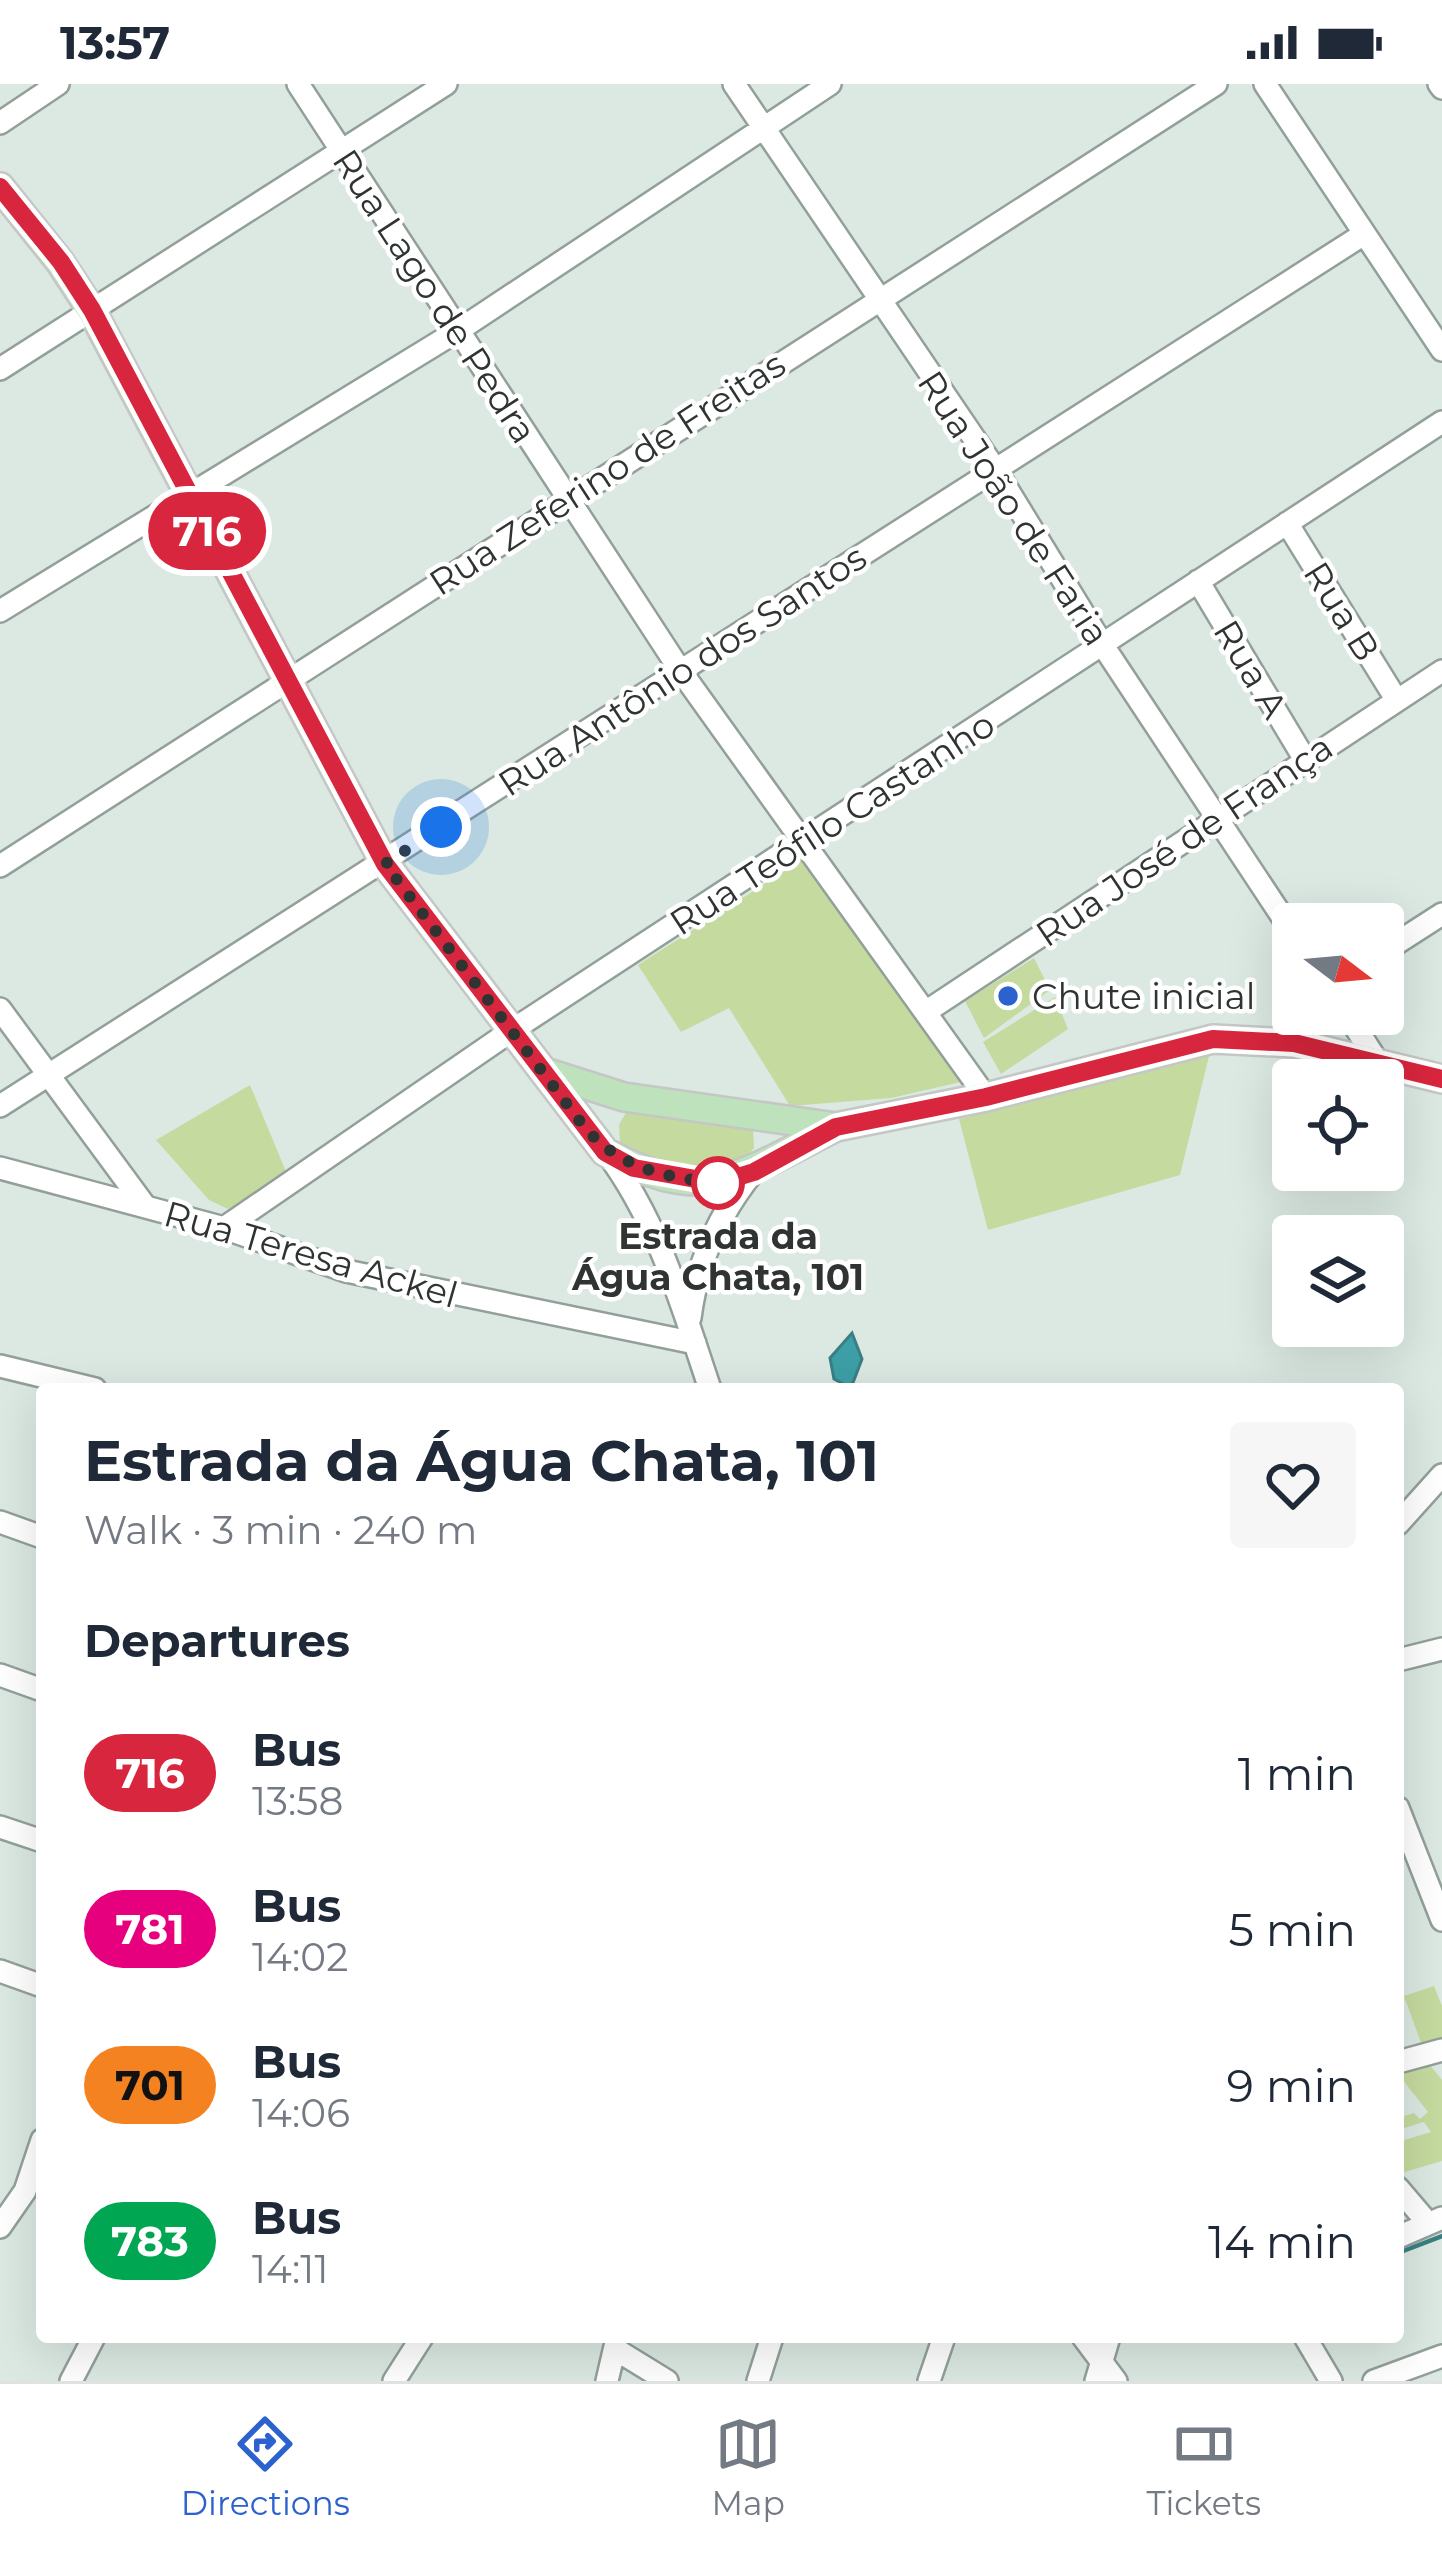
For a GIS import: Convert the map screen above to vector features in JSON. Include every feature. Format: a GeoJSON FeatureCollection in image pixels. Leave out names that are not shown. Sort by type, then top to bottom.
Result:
{"type":"FeatureCollection","features":[{"type":"Feature","properties":{"kind":"main road"},"geometry":{"type":"LineString","coordinates":[[0,187],[61,262],[92,310],[385,864],[605,1152],[634,1168],[718,1183],[754,1172],[836,1127]]}},
{"type":"Feature","properties":{"kind":"main road"},"geometry":{"type":"LineString","coordinates":[[545,1072],[624,1097],[766,1121],[836,1127],[986,1097],[1213,1039],[1294,1043],[1368,1059]]}},
{"type":"Feature","properties":{"kind":"main road"},"geometry":{"type":"LineString","coordinates":[[1404,1068],[1442,1079]]}},
{"type":"Feature","properties":{"kind":"main road"},"geometry":{"type":"LineString","coordinates":[[605,1152],[610,1116],[624,1097]]}},
{"type":"Feature","properties":{"kind":"main road"},"geometry":{"type":"LineString","coordinates":[[754,1172],[766,1148],[766,1121]]}},
{"type":"Feature","properties":{"kind":"street"},"geometry":{"type":"LineString","coordinates":[[0,123],[58,84]]}},
{"type":"Feature","properties":{"kind":"street","name":"Rua Lago de Pedra"},"geometry":{"type":"LineString","coordinates":[[298,84],[680,670],[986,1097]]}},
{"type":"Feature","properties":{"kind":"street"},"geometry":{"type":"LineString","coordinates":[[0,369],[446,84]]}},
{"type":"Feature","properties":{"kind":"street","name":"Rua João de Faria"},"geometry":{"type":"LineString","coordinates":[[734,84],[995,470],[1102,644],[1272,903]]}},
{"type":"Feature","properties":{"kind":"street"},"geometry":{"type":"LineString","coordinates":[[0,610],[459,330],[830,84]]}},
{"type":"Feature","properties":{"kind":"street","name":"Rua Zeferino de Freitas"},"geometry":{"type":"LineString","coordinates":[[0,866],[1216,84]]}},
{"type":"Feature","properties":{"kind":"street"},"geometry":{"type":"LineString","coordinates":[[1264,84],[1441,346]]}},
{"type":"Feature","properties":{"kind":"street","name":"Rua Antônio dos Santos"},"geometry":{"type":"LineString","coordinates":[[0,1106],[1364,234]]}},
{"type":"Feature","properties":{"kind":"street","name":"Rua Teófilo Castanho"},"geometry":{"type":"LineString","coordinates":[[224,1228],[511,1031],[1442,422]]}},
{"type":"Feature","properties":{"kind":"street","name":"Rua B"},"geometry":{"type":"LineString","coordinates":[[1287,523],[1396,699]]}},
{"type":"Feature","properties":{"kind":"street","name":"Rua A"},"geometry":{"type":"LineString","coordinates":[[1198,580],[1304,758]]}},
{"type":"Feature","properties":{"kind":"street","name":"Rua José de França"},"geometry":{"type":"LineString","coordinates":[[927,1011],[1442,671]]}},
{"type":"Feature","properties":{"kind":"street"},"geometry":{"type":"LineString","coordinates":[[1404,938],[1442,914]]}},
{"type":"Feature","properties":{"kind":"street"},"geometry":{"type":"LineString","coordinates":[[0,1009],[146,1206]]}},
{"type":"Feature","properties":{"kind":"street"},"geometry":{"type":"LineString","coordinates":[[605,1152],[646,1212],[708,1383]]}},
{"type":"Feature","properties":{"kind":"street","name":"Rua Teresa Ackel"},"geometry":{"type":"LineString","coordinates":[[0,1168],[224,1228],[346,1271],[692,1334]]}},
{"type":"Feature","properties":{"kind":"street"},"geometry":{"type":"LineString","coordinates":[[692,1334],[700,1264],[732,1199],[754,1172]]}},
{"type":"Feature","properties":{"kind":"street"},"geometry":{"type":"LineString","coordinates":[[0,1366],[70,1383]]}},
{"type":"Feature","properties":{"kind":"street"},"geometry":{"type":"LineString","coordinates":[[1404,1517],[1442,1475]]}},
{"type":"Feature","properties":{"kind":"street"},"geometry":{"type":"LineString","coordinates":[[1,1525],[36,1535]]}},
{"type":"Feature","properties":{"kind":"street"},"geometry":{"type":"LineString","coordinates":[[1404,1658],[1442,1649]]}},
{"type":"Feature","properties":{"kind":"street"},"geometry":{"type":"LineString","coordinates":[[0,1675],[36,1688]]}},
{"type":"Feature","properties":{"kind":"street"},"geometry":{"type":"LineString","coordinates":[[1404,1823],[1442,1919]]}},
{"type":"Feature","properties":{"kind":"street"},"geometry":{"type":"LineString","coordinates":[[0,1827],[36,1839]]}},
{"type":"Feature","properties":{"kind":"street"},"geometry":{"type":"LineString","coordinates":[[0,1971],[36,1984]]}},
{"type":"Feature","properties":{"kind":"street"},"geometry":{"type":"LineString","coordinates":[[1404,2060],[1442,2050]]}},
{"type":"Feature","properties":{"kind":"street"},"geometry":{"type":"LineString","coordinates":[[0,2227],[25,2191],[36,2158]]}},
{"type":"Feature","properties":{"kind":"street"},"geometry":{"type":"LineString","coordinates":[[1404,2193],[1434,2220],[1404,2234]]}},
{"type":"Feature","properties":{"kind":"street"},"geometry":{"type":"LineString","coordinates":[[71,2381],[91,2343]]}},
{"type":"Feature","properties":{"kind":"street"},"geometry":{"type":"LineString","coordinates":[[394,2381],[418,2343]]}},
{"type":"Feature","properties":{"kind":"street"},"geometry":{"type":"LineString","coordinates":[[607,2381],[616,2343],[667,2381]]}},
{"type":"Feature","properties":{"kind":"street"},"geometry":{"type":"LineString","coordinates":[[758,2381],[770,2343]]}},
{"type":"Feature","properties":{"kind":"street"},"geometry":{"type":"LineString","coordinates":[[929,2381],[942,2343]]}},
{"type":"Feature","properties":{"kind":"street"},"geometry":{"type":"LineString","coordinates":[[1309,2343],[1331,2381]]}},
{"type":"Feature","properties":{"kind":"street"},"geometry":{"type":"LineString","coordinates":[[1096,2381],[1106,2348]]}},
{"type":"Feature","properties":{"kind":"street"},"geometry":{"type":"LineString","coordinates":[[1106,2348],[1115,2381]]}},
{"type":"Feature","properties":{"kind":"street"},"geometry":{"type":"LineString","coordinates":[[1374,2381],[1442,2356]]}},
{"type":"Feature","properties":{"kind":"green space"},"geometry":{"type":"Polygon","coordinates":[[[805,858],[965,1081],[891,1098],[790,1106],[729,1008],[681,1032],[638,965],[805,858]]]}},
{"type":"Feature","properties":{"kind":"green space","name":"Chute inicial"},"geometry":{"type":"Polygon","coordinates":[[[1034,958],[1050,990],[984,1038],[965,1001],[1034,958]]]}},
{"type":"Feature","properties":{"kind":"green space","name":"Chute inicial"},"geometry":{"type":"Polygon","coordinates":[[[1055,997],[1068,1029],[1001,1074],[983,1042],[1055,997]]]}},
{"type":"Feature","properties":{"kind":"green space"},"geometry":{"type":"Polygon","coordinates":[[[1210,1052],[1180,1175],[988,1230],[959,1119],[1210,1052]]]}},
{"type":"Feature","properties":{"kind":"green space"},"geometry":{"type":"Polygon","coordinates":[[[250,1085],[287,1174],[228,1209],[209,1200],[156,1140],[250,1085]]]}},
{"type":"Feature","properties":{"kind":"green space"},"geometry":{"type":"Polygon","coordinates":[[[628,1109],[753,1129],[754,1148],[739,1166],[692,1166],[650,1158],[620,1144],[619,1125],[628,1109]]]}},
{"type":"Feature","properties":{"kind":"green space"},"geometry":{"type":"Polygon","coordinates":[[[1434,1986],[1442,2006],[1442,2046],[1424,2051],[1404,1996],[1434,1986]]]}},
{"type":"Feature","properties":{"kind":"green space"},"geometry":{"type":"Polygon","coordinates":[[[1430,2065],[1442,2080],[1442,2161],[1404,2172],[1404,2140],[1431,2132],[1424,2122],[1404,2128],[1404,2116],[1414,2113],[1420,2119],[1428,2112],[1404,2082],[1404,2072],[1430,2065]]]}},
{"type":"Feature","properties":{"kind":"water"},"geometry":{"type":"Polygon","coordinates":[[[852,1333],[862,1359],[853,1383],[834,1379],[830,1358],[852,1333]]]}},
{"type":"Feature","properties":{"kind":"waterway"},"geometry":{"type":"LineString","coordinates":[[1404,2251],[1442,2236]]}},
{"type":"Feature","properties":{"kind":"bus line","name":"716"},"geometry":{"type":"LineString","coordinates":[[0,187],[61,262],[92,310],[385,864],[605,1152],[634,1168],[718,1183],[754,1172],[836,1127],[986,1097],[1213,1039],[1247,1037],[1294,1043],[1442,1079]]}},
{"type":"Feature","properties":{"kind":"place","name":"Chute inicial"},"geometry":{"type":"Point","coordinates":[1008,996]}},
{"type":"Feature","properties":{"kind":"place","name":"Estrada da Água Chata, 101"},"geometry":{"type":"Point","coordinates":[718,1183]}},
{"type":"Feature","properties":{"kind":"route"},"geometry":{"type":"LineString","coordinates":[[441,827],[385,864],[582,1124],[605,1152],[634,1168],[718,1183]]}}]}
